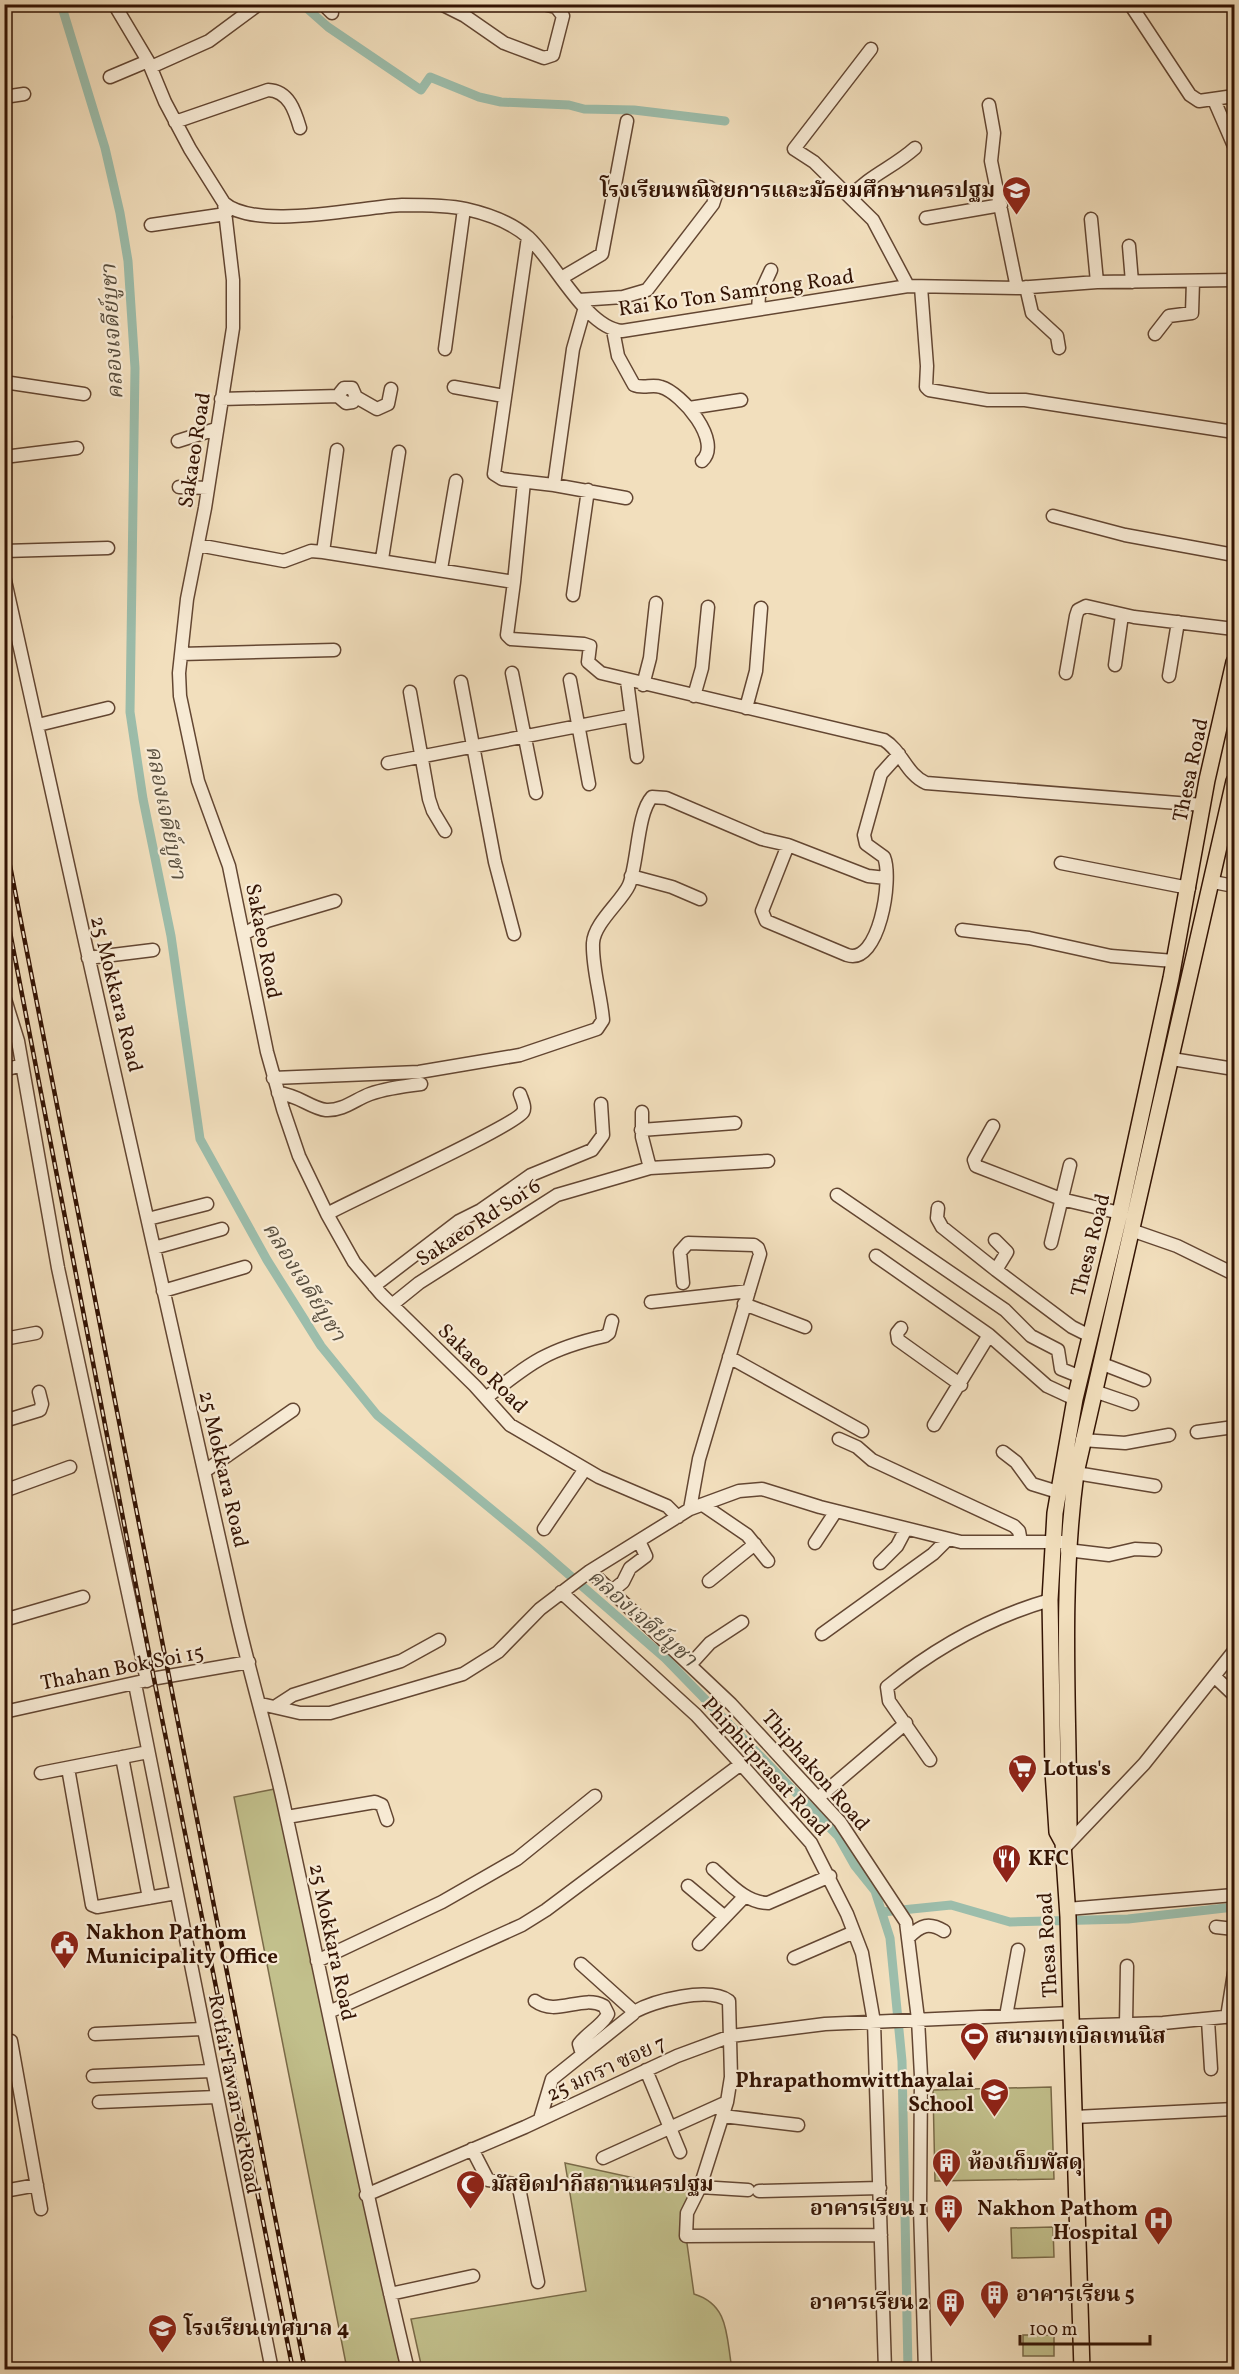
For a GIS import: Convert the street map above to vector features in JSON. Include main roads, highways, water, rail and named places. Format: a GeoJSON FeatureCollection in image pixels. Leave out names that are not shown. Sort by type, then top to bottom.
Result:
{"type":"FeatureCollection","features":[{"type":"Feature","properties":{"kind":"main road","name":"Thesa Road"},"geometry":{"type":"LineString","coordinates":[[1063,1846],[1069,1833],[1063,1545],[1058,1492],[1075,1399],[1120,1213],[1171,978],[1203,806],[1234,662]]}},
{"type":"Feature","properties":{"kind":"main road","name":"Thesa Road"},"geometry":{"type":"LineString","coordinates":[[1082,2370],[1068,1913],[1063,1846],[1057,1832],[1053,1771],[1050,1600],[1063,1545],[1082,1440],[1206,915],[1234,781]]}},
{"type":"Feature","properties":{"kind":"main road"},"geometry":{"type":"LineString","coordinates":[[1185,910],[1206,915]]}},
{"type":"Feature","properties":{"kind":"main road"},"geometry":{"type":"LineString","coordinates":[[1171,978],[1190,980]]}},
{"type":"Feature","properties":{"kind":"waterway","name":"คลองเจดีย์บูชา"},"geometry":{"type":"LineString","coordinates":[[61,4],[105,148],[128,261],[135,368],[130,712],[143,799],[171,936],[200,1139],[267,1260],[321,1346],[377,1415],[536,1546],[665,1658],[838,1836],[855,1866],[875,1891],[890,1938],[902,2061],[908,2370]]}},
{"type":"Feature","properties":{"kind":"waterway"},"geometry":{"type":"LineString","coordinates":[[302,4],[328,27],[421,90],[430,77],[479,97],[501,102],[569,105],[584,109],[634,110],[725,121]]}},
{"type":"Feature","properties":{"kind":"waterway"},"geometry":{"type":"LineString","coordinates":[[882,1912],[951,1905],[1010,1922],[1128,1919],[1234,1907]]}},
{"type":"Feature","properties":{"kind":"railway"},"geometry":{"type":"LineString","coordinates":[[4,835],[305,2370]]}},
{"type":"Feature","properties":{"kind":"railway"},"geometry":{"type":"LineString","coordinates":[[4,901],[154,1679],[293,2370]]}},
{"type":"Feature","properties":{"kind":"place","name":"โรงเรียนพณิชยการและมัธยมศึกษานครปฐม"},"geometry":{"type":"Point","coordinates":[1016,216]}},
{"type":"Feature","properties":{"kind":"place","name":"Lotus's"},"geometry":{"type":"Point","coordinates":[1022,1794]}},
{"type":"Feature","properties":{"kind":"place","name":"KFC"},"geometry":{"type":"Point","coordinates":[1007,1884]}},
{"type":"Feature","properties":{"kind":"place","name":"Nakhon Pathom Municipality Office"},"geometry":{"type":"Point","coordinates":[65,1970]}},
{"type":"Feature","properties":{"kind":"place","name":"สนามเทเบิลเทนนิส"},"geometry":{"type":"Point","coordinates":[974,2062]}},
{"type":"Feature","properties":{"kind":"place","name":"Phrapathomwitthayalai School"},"geometry":{"type":"Point","coordinates":[995,2118]}},
{"type":"Feature","properties":{"kind":"place","name":"ห้องเก็บพัสดุ"},"geometry":{"type":"Point","coordinates":[947,2188]}},
{"type":"Feature","properties":{"kind":"place","name":"มัสยิดปากีสถานนครปฐม"},"geometry":{"type":"Point","coordinates":[470,2210]}},
{"type":"Feature","properties":{"kind":"place","name":"อาคารเรียน 1"},"geometry":{"type":"Point","coordinates":[948,2234]}},
{"type":"Feature","properties":{"kind":"place","name":"Nakhon Pathom Hospital"},"geometry":{"type":"Point","coordinates":[1159,2246]}},
{"type":"Feature","properties":{"kind":"place","name":"อาคารเรียน 5"},"geometry":{"type":"Point","coordinates":[995,2320]}},
{"type":"Feature","properties":{"kind":"place","name":"อาคารเรียน 2"},"geometry":{"type":"Point","coordinates":[950,2328]}},
{"type":"Feature","properties":{"kind":"place","name":"โรงเรียนเทศบาล 4"},"geometry":{"type":"Point","coordinates":[163,2354]}}]}
